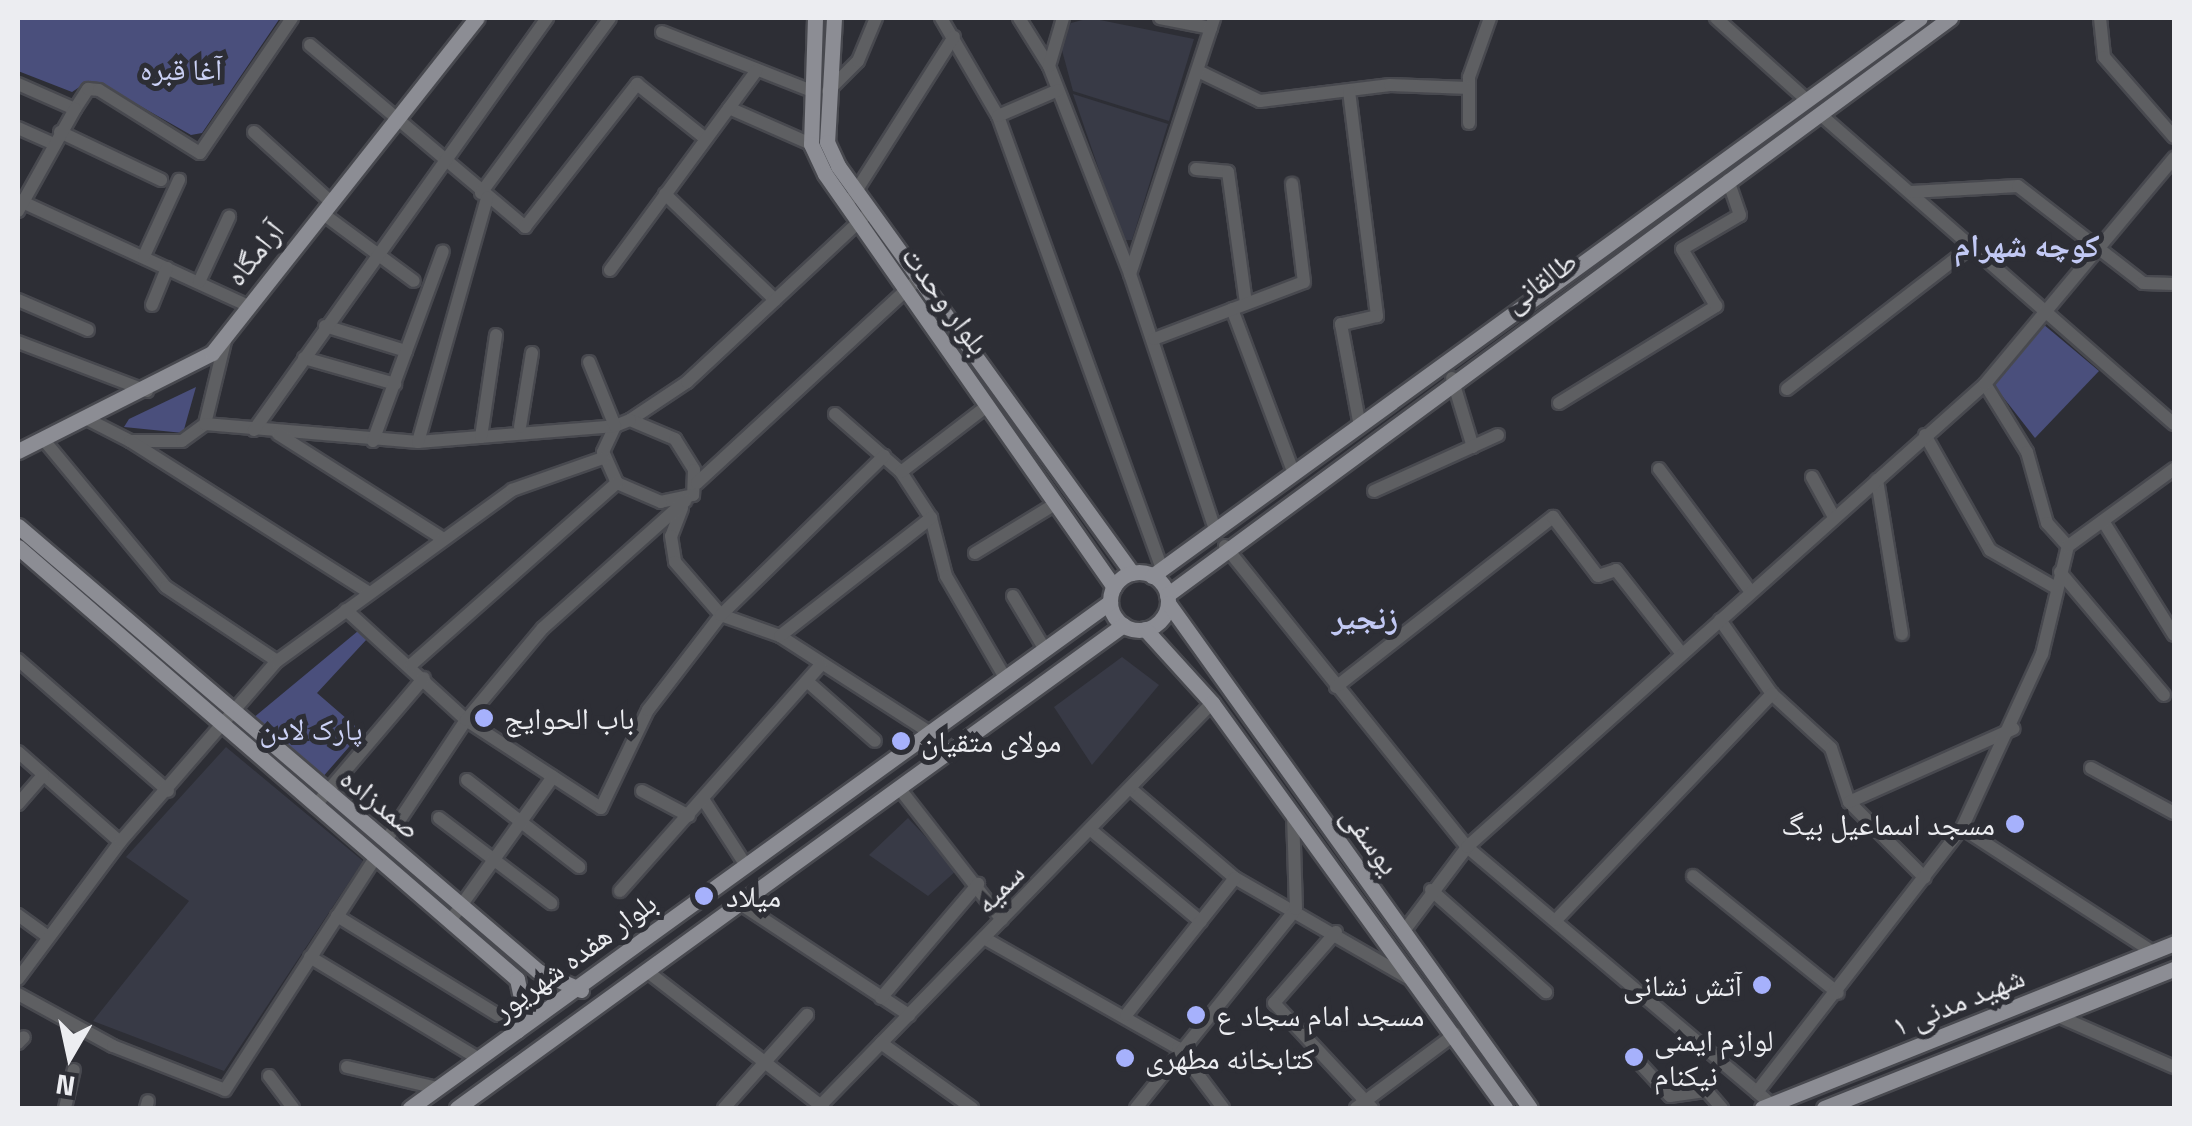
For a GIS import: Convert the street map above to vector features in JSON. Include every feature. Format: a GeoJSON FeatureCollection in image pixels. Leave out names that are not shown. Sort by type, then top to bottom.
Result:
{"type":"FeatureCollection","features":[{"type":"Feature","properties":{"kind":"main road","name":"آرامگاه"},"geometry":{"type":"LineString","coordinates":[[18,450],[196,368],[477,18]]}},
{"type":"Feature","properties":{"kind":"main road","name":"بلوار وحدت"},"geometry":{"type":"LineString","coordinates":[[815,18],[827,142],[851,200]]}},
{"type":"Feature","properties":{"kind":"main road","name":"بلوار وحدت"},"geometry":{"type":"LineString","coordinates":[[834,18],[811,144],[994,401],[1132,573]]}},
{"type":"Feature","properties":{"kind":"main road","name":"طالقانی"},"geometry":{"type":"LineString","coordinates":[[1157,572],[1359,421],[1920,18]]}},
{"type":"Feature","properties":{"kind":"main road","name":"طالقانی"},"geometry":{"type":"LineString","coordinates":[[1168,599],[1225,546],[1950,18]]}},
{"type":"Feature","properties":{"kind":"main road"},"geometry":{"type":"LineString","coordinates":[[1808,101],[1821,115]]}},
{"type":"Feature","properties":{"kind":"main road","name":"بلوار وحدت"},"geometry":{"type":"LineString","coordinates":[[994,401],[1112,595]]}},
{"type":"Feature","properties":{"kind":"main road","name":"صمدزاده"},"geometry":{"type":"LineString","coordinates":[[18,526],[226,724]]}},
{"type":"Feature","properties":{"kind":"main road","name":"صمدزاده"},"geometry":{"type":"LineString","coordinates":[[18,547],[320,800],[385,842],[458,910],[517,979],[524,1010],[517,1031]]}},
{"type":"Feature","properties":{"kind":"main road"},"geometry":{"type":"LineString","coordinates":[[1157,572],[1168,599],[1145,629],[1124,625],[1112,595],[1132,573],[1157,572]]}},
{"type":"Feature","properties":{"kind":"main road","name":"بلوار هفده شهریور"},"geometry":{"type":"LineString","coordinates":[[410,1108],[581,990],[745,864],[1112,595]]}},
{"type":"Feature","properties":{"kind":"main road","name":"یوسفی"},"geometry":{"type":"LineString","coordinates":[[1168,599],[1202,657],[1530,1108]]}},
{"type":"Feature","properties":{"kind":"main road","name":"بلوار هفده شهریور"},"geometry":{"type":"LineString","coordinates":[[457,1108],[1124,625]]}},
{"type":"Feature","properties":{"kind":"main road","name":"یوسفی"},"geometry":{"type":"LineString","coordinates":[[1145,629],[1212,703],[1420,984],[1505,1108]]}},
{"type":"Feature","properties":{"kind":"main road"},"geometry":{"type":"LineString","coordinates":[[1186,672],[1202,657]]}},
{"type":"Feature","properties":{"kind":"main road"},"geometry":{"type":"LineString","coordinates":[[924,736],[934,762]]}},
{"type":"Feature","properties":{"kind":"main road","name":"صمدزاده"},"geometry":{"type":"LineString","coordinates":[[320,800],[376,858],[458,910],[554,984],[581,990]]}},
{"type":"Feature","properties":{"kind":"main road"},"geometry":{"type":"LineString","coordinates":[[376,858],[385,842]]}},
{"type":"Feature","properties":{"kind":"main road","name":"شهید مدنی ۱"},"geometry":{"type":"LineString","coordinates":[[1769,1107],[2174,944]]}},
{"type":"Feature","properties":{"kind":"main road","name":"شهید مدنی ۱"},"geometry":{"type":"LineString","coordinates":[[1824,1108],[2174,969]]}},
{"type":"Feature","properties":{"kind":"main road"},"geometry":{"type":"LineString","coordinates":[[1490,1086],[1505,1076]]}},
{"type":"Feature","properties":{"kind":"street"},"geometry":{"type":"LineString","coordinates":[[246,304],[19,204],[88,89],[99,90],[200,153],[292,18]]}},
{"type":"Feature","properties":{"kind":"street"},"geometry":{"type":"LineString","coordinates":[[254,430],[440,161],[546,18]]}},
{"type":"Feature","properties":{"kind":"street"},"geometry":{"type":"LineString","coordinates":[[418,442],[484,195],[610,18]]}},
{"type":"Feature","properties":{"kind":"street"},"geometry":{"type":"LineString","coordinates":[[662,32],[756,71],[820,91],[858,61],[876,18]]}},
{"type":"Feature","properties":{"kind":"street"},"geometry":{"type":"LineString","coordinates":[[941,18],[998,116],[1157,572]]}},
{"type":"Feature","properties":{"kind":"street"},"geometry":{"type":"LineString","coordinates":[[1019,18],[1049,66],[1130,274],[1215,530]]}},
{"type":"Feature","properties":{"kind":"street"},"geometry":{"type":"LineString","coordinates":[[1049,66],[1062,18]]}},
{"type":"Feature","properties":{"kind":"street"},"geometry":{"type":"LineString","coordinates":[[1130,274],[1212,23],[1160,18]]}},
{"type":"Feature","properties":{"kind":"street"},"geometry":{"type":"LineString","coordinates":[[1469,123],[1469,88],[1490,18]]}},
{"type":"Feature","properties":{"kind":"street"},"geometry":{"type":"LineString","coordinates":[[1716,18],[1808,101]]}},
{"type":"Feature","properties":{"kind":"street"},"geometry":{"type":"LineString","coordinates":[[2100,18],[2104,57],[2174,137]]}},
{"type":"Feature","properties":{"kind":"street"},"geometry":{"type":"LineString","coordinates":[[851,200],[954,37]]}},
{"type":"Feature","properties":{"kind":"street"},"geometry":{"type":"LineString","coordinates":[[310,45],[440,161],[525,227],[637,84],[706,139]]}},
{"type":"Feature","properties":{"kind":"street"},"geometry":{"type":"LineString","coordinates":[[1198,70],[1260,101],[1348,91],[1469,88]]}},
{"type":"Feature","properties":{"kind":"street"},"geometry":{"type":"LineString","coordinates":[[610,270],[756,71]]}},
{"type":"Feature","properties":{"kind":"street"},"geometry":{"type":"LineString","coordinates":[[18,84],[75,109]]}},
{"type":"Feature","properties":{"kind":"street"},"geometry":{"type":"LineString","coordinates":[[998,116],[1058,90]]}},
{"type":"Feature","properties":{"kind":"street"},"geometry":{"type":"LineString","coordinates":[[1348,91],[1377,316],[1342,324],[1359,421]]}},
{"type":"Feature","properties":{"kind":"street"},"geometry":{"type":"LineString","coordinates":[[729,108],[811,144]]}},
{"type":"Feature","properties":{"kind":"street"},"geometry":{"type":"LineString","coordinates":[[1821,115],[2048,308],[2174,424]]}},
{"type":"Feature","properties":{"kind":"street"},"geometry":{"type":"LineString","coordinates":[[18,128],[57,138],[162,180]]}},
{"type":"Feature","properties":{"kind":"street"},"geometry":{"type":"LineString","coordinates":[[254,132],[373,256],[414,281]]}},
{"type":"Feature","properties":{"kind":"street"},"geometry":{"type":"LineString","coordinates":[[1404,931],[1466,847],[1985,384],[2174,158]]}},
{"type":"Feature","properties":{"kind":"street"},"geometry":{"type":"LineString","coordinates":[[1196,169],[1228,172],[1246,303]]}},
{"type":"Feature","properties":{"kind":"street"},"geometry":{"type":"LineString","coordinates":[[144,256],[180,180]]}},
{"type":"Feature","properties":{"kind":"street"},"geometry":{"type":"LineString","coordinates":[[1558,403],[1716,306],[1682,249],[1740,215],[1728,180]]}},
{"type":"Feature","properties":{"kind":"street"},"geometry":{"type":"LineString","coordinates":[[1154,339],[1304,282],[1292,184]]}},
{"type":"Feature","properties":{"kind":"street"},"geometry":{"type":"LineString","coordinates":[[1911,192],[2018,186],[2143,283],[2174,284]]}},
{"type":"Feature","properties":{"kind":"street"},"geometry":{"type":"LineString","coordinates":[[665,194],[776,300]]}},
{"type":"Feature","properties":{"kind":"street"},"geometry":{"type":"LineString","coordinates":[[198,282],[228,217]]}},
{"type":"Feature","properties":{"kind":"street"},"geometry":{"type":"LineString","coordinates":[[205,424],[418,442],[481,437],[520,428],[616,426],[687,382],[863,218]]}},
{"type":"Feature","properties":{"kind":"street"},"geometry":{"type":"LineString","coordinates":[[1787,389],[1973,245]]}},
{"type":"Feature","properties":{"kind":"street"},"geometry":{"type":"LineString","coordinates":[[373,441],[443,250]]}},
{"type":"Feature","properties":{"kind":"street"},"geometry":{"type":"LineString","coordinates":[[152,305],[167,268]]}},
{"type":"Feature","properties":{"kind":"street"},"geometry":{"type":"LineString","coordinates":[[385,842],[466,720],[543,628],[685,501],[697,484],[910,284]]}},
{"type":"Feature","properties":{"kind":"street"},"geometry":{"type":"LineString","coordinates":[[18,300],[88,330]]}},
{"type":"Feature","properties":{"kind":"street"},"geometry":{"type":"LineString","coordinates":[[1232,308],[1294,471]]}},
{"type":"Feature","properties":{"kind":"street"},"geometry":{"type":"LineString","coordinates":[[326,326],[406,351]]}},
{"type":"Feature","properties":{"kind":"street"},"geometry":{"type":"LineString","coordinates":[[130,441],[182,441],[205,424],[227,334]]}},
{"type":"Feature","properties":{"kind":"street"},"geometry":{"type":"LineString","coordinates":[[481,437],[496,335]]}},
{"type":"Feature","properties":{"kind":"street"},"geometry":{"type":"LineString","coordinates":[[18,342],[149,392]]}},
{"type":"Feature","properties":{"kind":"street"},"geometry":{"type":"LineString","coordinates":[[520,428],[532,352]]}},
{"type":"Feature","properties":{"kind":"street"},"geometry":{"type":"LineString","coordinates":[[304,358],[394,384]]}},
{"type":"Feature","properties":{"kind":"street"},"geometry":{"type":"LineString","coordinates":[[18,979],[120,842],[277,661],[440,536],[512,490],[603,458],[616,426],[590,362]]}},
{"type":"Feature","properties":{"kind":"street"},"geometry":{"type":"LineString","coordinates":[[1452,378],[1473,447]]}},
{"type":"Feature","properties":{"kind":"street"},"geometry":{"type":"LineString","coordinates":[[1985,384],[2027,452],[2047,523],[2068,546]]}},
{"type":"Feature","properties":{"kind":"street"},"geometry":{"type":"LineString","coordinates":[[901,472],[994,401]]}},
{"type":"Feature","properties":{"kind":"street"},"geometry":{"type":"LineString","coordinates":[[836,414],[901,472],[932,518],[946,576],[1004,676]]}},
{"type":"Feature","properties":{"kind":"street"},"geometry":{"type":"LineString","coordinates":[[89,420],[130,441],[366,591]]}},
{"type":"Feature","properties":{"kind":"street"},"geometry":{"type":"LineString","coordinates":[[630,420],[675,439],[697,484]]}},
{"type":"Feature","properties":{"kind":"street"},"geometry":{"type":"LineString","coordinates":[[276,433],[440,536]]}},
{"type":"Feature","properties":{"kind":"street"},"geometry":{"type":"LineString","coordinates":[[1374,491],[1498,435]]}},
{"type":"Feature","properties":{"kind":"street"},"geometry":{"type":"LineString","coordinates":[[1926,435],[1990,550],[2056,588]]}},
{"type":"Feature","properties":{"kind":"street"},"geometry":{"type":"LineString","coordinates":[[43,439],[166,587],[277,661]]}},
{"type":"Feature","properties":{"kind":"street"},"geometry":{"type":"LineString","coordinates":[[346,610],[466,720],[600,808],[648,710],[721,616],[884,456]]}},
{"type":"Feature","properties":{"kind":"street"},"geometry":{"type":"LineString","coordinates":[[603,458],[617,482],[648,499],[685,501]]}},
{"type":"Feature","properties":{"kind":"street"},"geometry":{"type":"LineString","coordinates":[[1659,468],[1751,592]]}},
{"type":"Feature","properties":{"kind":"street"},"geometry":{"type":"LineString","coordinates":[[1757,1092],[1838,993],[1962,828],[2014,729],[2068,546],[2174,470]]}},
{"type":"Feature","properties":{"kind":"street"},"geometry":{"type":"LineString","coordinates":[[1812,478],[1834,516]]}},
{"type":"Feature","properties":{"kind":"street"},"geometry":{"type":"LineString","coordinates":[[1877,480],[1902,634]]}},
{"type":"Feature","properties":{"kind":"street"},"geometry":{"type":"LineString","coordinates":[[411,666],[617,482]]}},
{"type":"Feature","properties":{"kind":"street"},"geometry":{"type":"LineString","coordinates":[[685,501],[671,536],[675,562],[721,616],[780,636],[924,736]]}},
{"type":"Feature","properties":{"kind":"street"},"geometry":{"type":"LineString","coordinates":[[975,553],[1057,503]]}},
{"type":"Feature","properties":{"kind":"street"},"geometry":{"type":"LineString","coordinates":[[1336,687],[1553,517],[1598,576],[1616,570],[1682,654]]}},
{"type":"Feature","properties":{"kind":"street"},"geometry":{"type":"LineString","coordinates":[[780,636],[932,518]]}},
{"type":"Feature","properties":{"kind":"street"},"geometry":{"type":"LineString","coordinates":[[2103,521],[2174,635]]}},
{"type":"Feature","properties":{"kind":"street"},"geometry":{"type":"LineString","coordinates":[[1225,546],[1466,847],[1757,1092],[1769,1107]]}},
{"type":"Feature","properties":{"kind":"street"},"geometry":{"type":"LineString","coordinates":[[2060,572],[2164,696]]}},
{"type":"Feature","properties":{"kind":"street"},"geometry":{"type":"LineString","coordinates":[[1013,596],[1044,648]]}},
{"type":"Feature","properties":{"kind":"street"},"geometry":{"type":"LineString","coordinates":[[1720,620],[1772,694],[1831,748],[1849,802],[1924,878]]}},
{"type":"Feature","properties":{"kind":"street"},"geometry":{"type":"LineString","coordinates":[[18,660],[168,791]]}},
{"type":"Feature","properties":{"kind":"street"},"geometry":{"type":"LineString","coordinates":[[620,891],[821,665]]}},
{"type":"Feature","properties":{"kind":"street"},"geometry":{"type":"LineString","coordinates":[[320,800],[424,678]]}},
{"type":"Feature","properties":{"kind":"street"},"geometry":{"type":"LineString","coordinates":[[808,682],[875,741]]}},
{"type":"Feature","properties":{"kind":"street"},"geometry":{"type":"LineString","coordinates":[[1556,920],[1772,694]]}},
{"type":"Feature","properties":{"kind":"street","name":"سمیه"},"geometry":{"type":"LineString","coordinates":[[821,1108],[1212,703]]}},
{"type":"Feature","properties":{"kind":"street"},"geometry":{"type":"LineString","coordinates":[[1849,802],[2014,729]]}},
{"type":"Feature","properties":{"kind":"street"},"geometry":{"type":"LineString","coordinates":[[18,752],[120,842]]}},
{"type":"Feature","properties":{"kind":"street"},"geometry":{"type":"LineString","coordinates":[[2091,768],[2174,813]]}},
{"type":"Feature","properties":{"kind":"street"},"geometry":{"type":"LineString","coordinates":[[18,804],[43,775]]}},
{"type":"Feature","properties":{"kind":"street"},"geometry":{"type":"LineString","coordinates":[[458,910],[554,777]]}},
{"type":"Feature","properties":{"kind":"street"},"geometry":{"type":"LineString","coordinates":[[467,780],[579,867]]}},
{"type":"Feature","properties":{"kind":"street"},"geometry":{"type":"LineString","coordinates":[[899,788],[978,884],[1002,920]]}},
{"type":"Feature","properties":{"kind":"street"},"geometry":{"type":"LineString","coordinates":[[1131,789],[1235,878],[1296,909],[1420,984]]}},
{"type":"Feature","properties":{"kind":"street"},"geometry":{"type":"LineString","coordinates":[[642,791],[689,816]]}},
{"type":"Feature","properties":{"kind":"street"},"geometry":{"type":"LineString","coordinates":[[703,799],[745,864]]}},
{"type":"Feature","properties":{"kind":"street"},"geometry":{"type":"LineString","coordinates":[[1136,1108],[1178,1048],[1296,909],[1293,815]]}},
{"type":"Feature","properties":{"kind":"street"},"geometry":{"type":"LineString","coordinates":[[438,818],[550,903]]}},
{"type":"Feature","properties":{"kind":"street"},"geometry":{"type":"LineString","coordinates":[[1962,828],[2153,952]]}},
{"type":"Feature","properties":{"kind":"street"},"geometry":{"type":"LineString","coordinates":[[1091,830],[1201,922]]}},
{"type":"Feature","properties":{"kind":"street"},"geometry":{"type":"LineString","coordinates":[[18,994],[114,1046],[225,1090],[376,858]]}},
{"type":"Feature","properties":{"kind":"street"},"geometry":{"type":"LineString","coordinates":[[1693,876],[1838,993]]}},
{"type":"Feature","properties":{"kind":"street"},"geometry":{"type":"LineString","coordinates":[[1126,1015],[1235,878]]}},
{"type":"Feature","properties":{"kind":"street"},"geometry":{"type":"LineString","coordinates":[[881,998],[978,884]]}},
{"type":"Feature","properties":{"kind":"street"},"geometry":{"type":"LineString","coordinates":[[1431,890],[1546,992]]}},
{"type":"Feature","properties":{"kind":"street"},"geometry":{"type":"LineString","coordinates":[[739,902],[909,1015]]}},
{"type":"Feature","properties":{"kind":"street"},"geometry":{"type":"LineString","coordinates":[[18,916],[47,936]]}},
{"type":"Feature","properties":{"kind":"street"},"geometry":{"type":"LineString","coordinates":[[337,916],[498,1015]]}},
{"type":"Feature","properties":{"kind":"street"},"geometry":{"type":"LineString","coordinates":[[1336,932],[1274,1003],[1364,1106],[1455,1034]]}},
{"type":"Feature","properties":{"kind":"street"},"geometry":{"type":"LineString","coordinates":[[984,938],[1126,1015],[1178,1048],[1223,1108]]}},
{"type":"Feature","properties":{"kind":"street"},"geometry":{"type":"LineString","coordinates":[[310,958],[480,1059]]}},
{"type":"Feature","properties":{"kind":"street"},"geometry":{"type":"LineString","coordinates":[[648,972],[821,1108]]}},
{"type":"Feature","properties":{"kind":"street"},"geometry":{"type":"LineString","coordinates":[[724,1108],[806,1016]]}},
{"type":"Feature","properties":{"kind":"street"},"geometry":{"type":"LineString","coordinates":[[2060,1017],[2174,1068]]}},
{"type":"Feature","properties":{"kind":"street"},"geometry":{"type":"LineString","coordinates":[[882,1043],[972,1108]]}},
{"type":"Feature","properties":{"kind":"street"},"geometry":{"type":"LineString","coordinates":[[1634,1057],[1670,1096],[1707,1091],[1722,1108]]}},
{"type":"Feature","properties":{"kind":"street"},"geometry":{"type":"LineString","coordinates":[[347,1066],[437,1088]]}},
{"type":"Feature","properties":{"kind":"street"},"geometry":{"type":"LineString","coordinates":[[65,1108],[74,1070]]}},
{"type":"Feature","properties":{"kind":"street"},"geometry":{"type":"LineString","coordinates":[[269,1076],[293,1108]]}},
{"type":"Feature","properties":{"kind":"shaded area"},"geometry":{"type":"Polygon","coordinates":[[[1090,18],[1194,39],[1169,121],[1073,91],[1060,43],[1071,23],[1090,18]]]}},
{"type":"Feature","properties":{"kind":"shaded area"},"geometry":{"type":"Polygon","coordinates":[[[1073,94],[1168,124],[1132,240],[1123,240],[1073,94]]]}},
{"type":"Feature","properties":{"kind":"shaded area"},"geometry":{"type":"Polygon","coordinates":[[[1122,657],[1159,685],[1092,765],[1054,707],[1122,657]]]}},
{"type":"Feature","properties":{"kind":"shaded area"},"geometry":{"type":"Polygon","coordinates":[[[226,747],[363,861],[224,1071],[93,1021],[189,901],[126,857],[226,747]]]}},
{"type":"Feature","properties":{"kind":"shaded area"},"geometry":{"type":"Polygon","coordinates":[[[908,818],[957,870],[928,896],[869,855],[908,818]]]}},
{"type":"Feature","properties":{"kind":"green space","name":"آغا قبره"},"geometry":{"type":"Polygon","coordinates":[[[18,18],[280,18],[202,133],[191,135],[105,86],[87,82],[72,92],[18,71],[18,18]]]}},
{"type":"Feature","properties":{"kind":"green space"},"geometry":{"type":"Polygon","coordinates":[[[2043,324],[2099,371],[2035,438],[1992,383],[2043,324]]]}},
{"type":"Feature","properties":{"kind":"green space"},"geometry":{"type":"Polygon","coordinates":[[[196,387],[183,433],[124,427],[129,419],[196,387]]]}},
{"type":"Feature","properties":{"kind":"green space","name":"پارک لادن"},"geometry":{"type":"Polygon","coordinates":[[[358,631],[367,639],[317,693],[362,732],[321,779],[253,718],[358,631]]]}},
{"type":"Feature","properties":{"kind":"place","name":"باب الحوایج"},"geometry":{"type":"Point","coordinates":[484,718]}},
{"type":"Feature","properties":{"kind":"place","name":"مولای متقیان"},"geometry":{"type":"Point","coordinates":[901,741]}},
{"type":"Feature","properties":{"kind":"place","name":"مسجد اسماعیل بیگ"},"geometry":{"type":"Point","coordinates":[2015,824]}},
{"type":"Feature","properties":{"kind":"place","name":"میلاد"},"geometry":{"type":"Point","coordinates":[704,896]}},
{"type":"Feature","properties":{"kind":"place","name":"آتش نشانی"},"geometry":{"type":"Point","coordinates":[1762,985]}},
{"type":"Feature","properties":{"kind":"place","name":"مسجد امام سجاد ع"},"geometry":{"type":"Point","coordinates":[1196,1015]}},
{"type":"Feature","properties":{"kind":"place","name":"لوازم ایمنی نیکنام"},"geometry":{"type":"Point","coordinates":[1634,1057]}},
{"type":"Feature","properties":{"kind":"place","name":"کتابخانه مطهری"},"geometry":{"type":"Point","coordinates":[1125,1058]}},
{"type":"Feature","properties":{"kind":"district","name":"کوچه شهرام"},"geometry":{"type":"Point","coordinates":[2027,245]}},
{"type":"Feature","properties":{"kind":"district","name":"زنجیر"},"geometry":{"type":"Point","coordinates":[1365,617]}}]}
